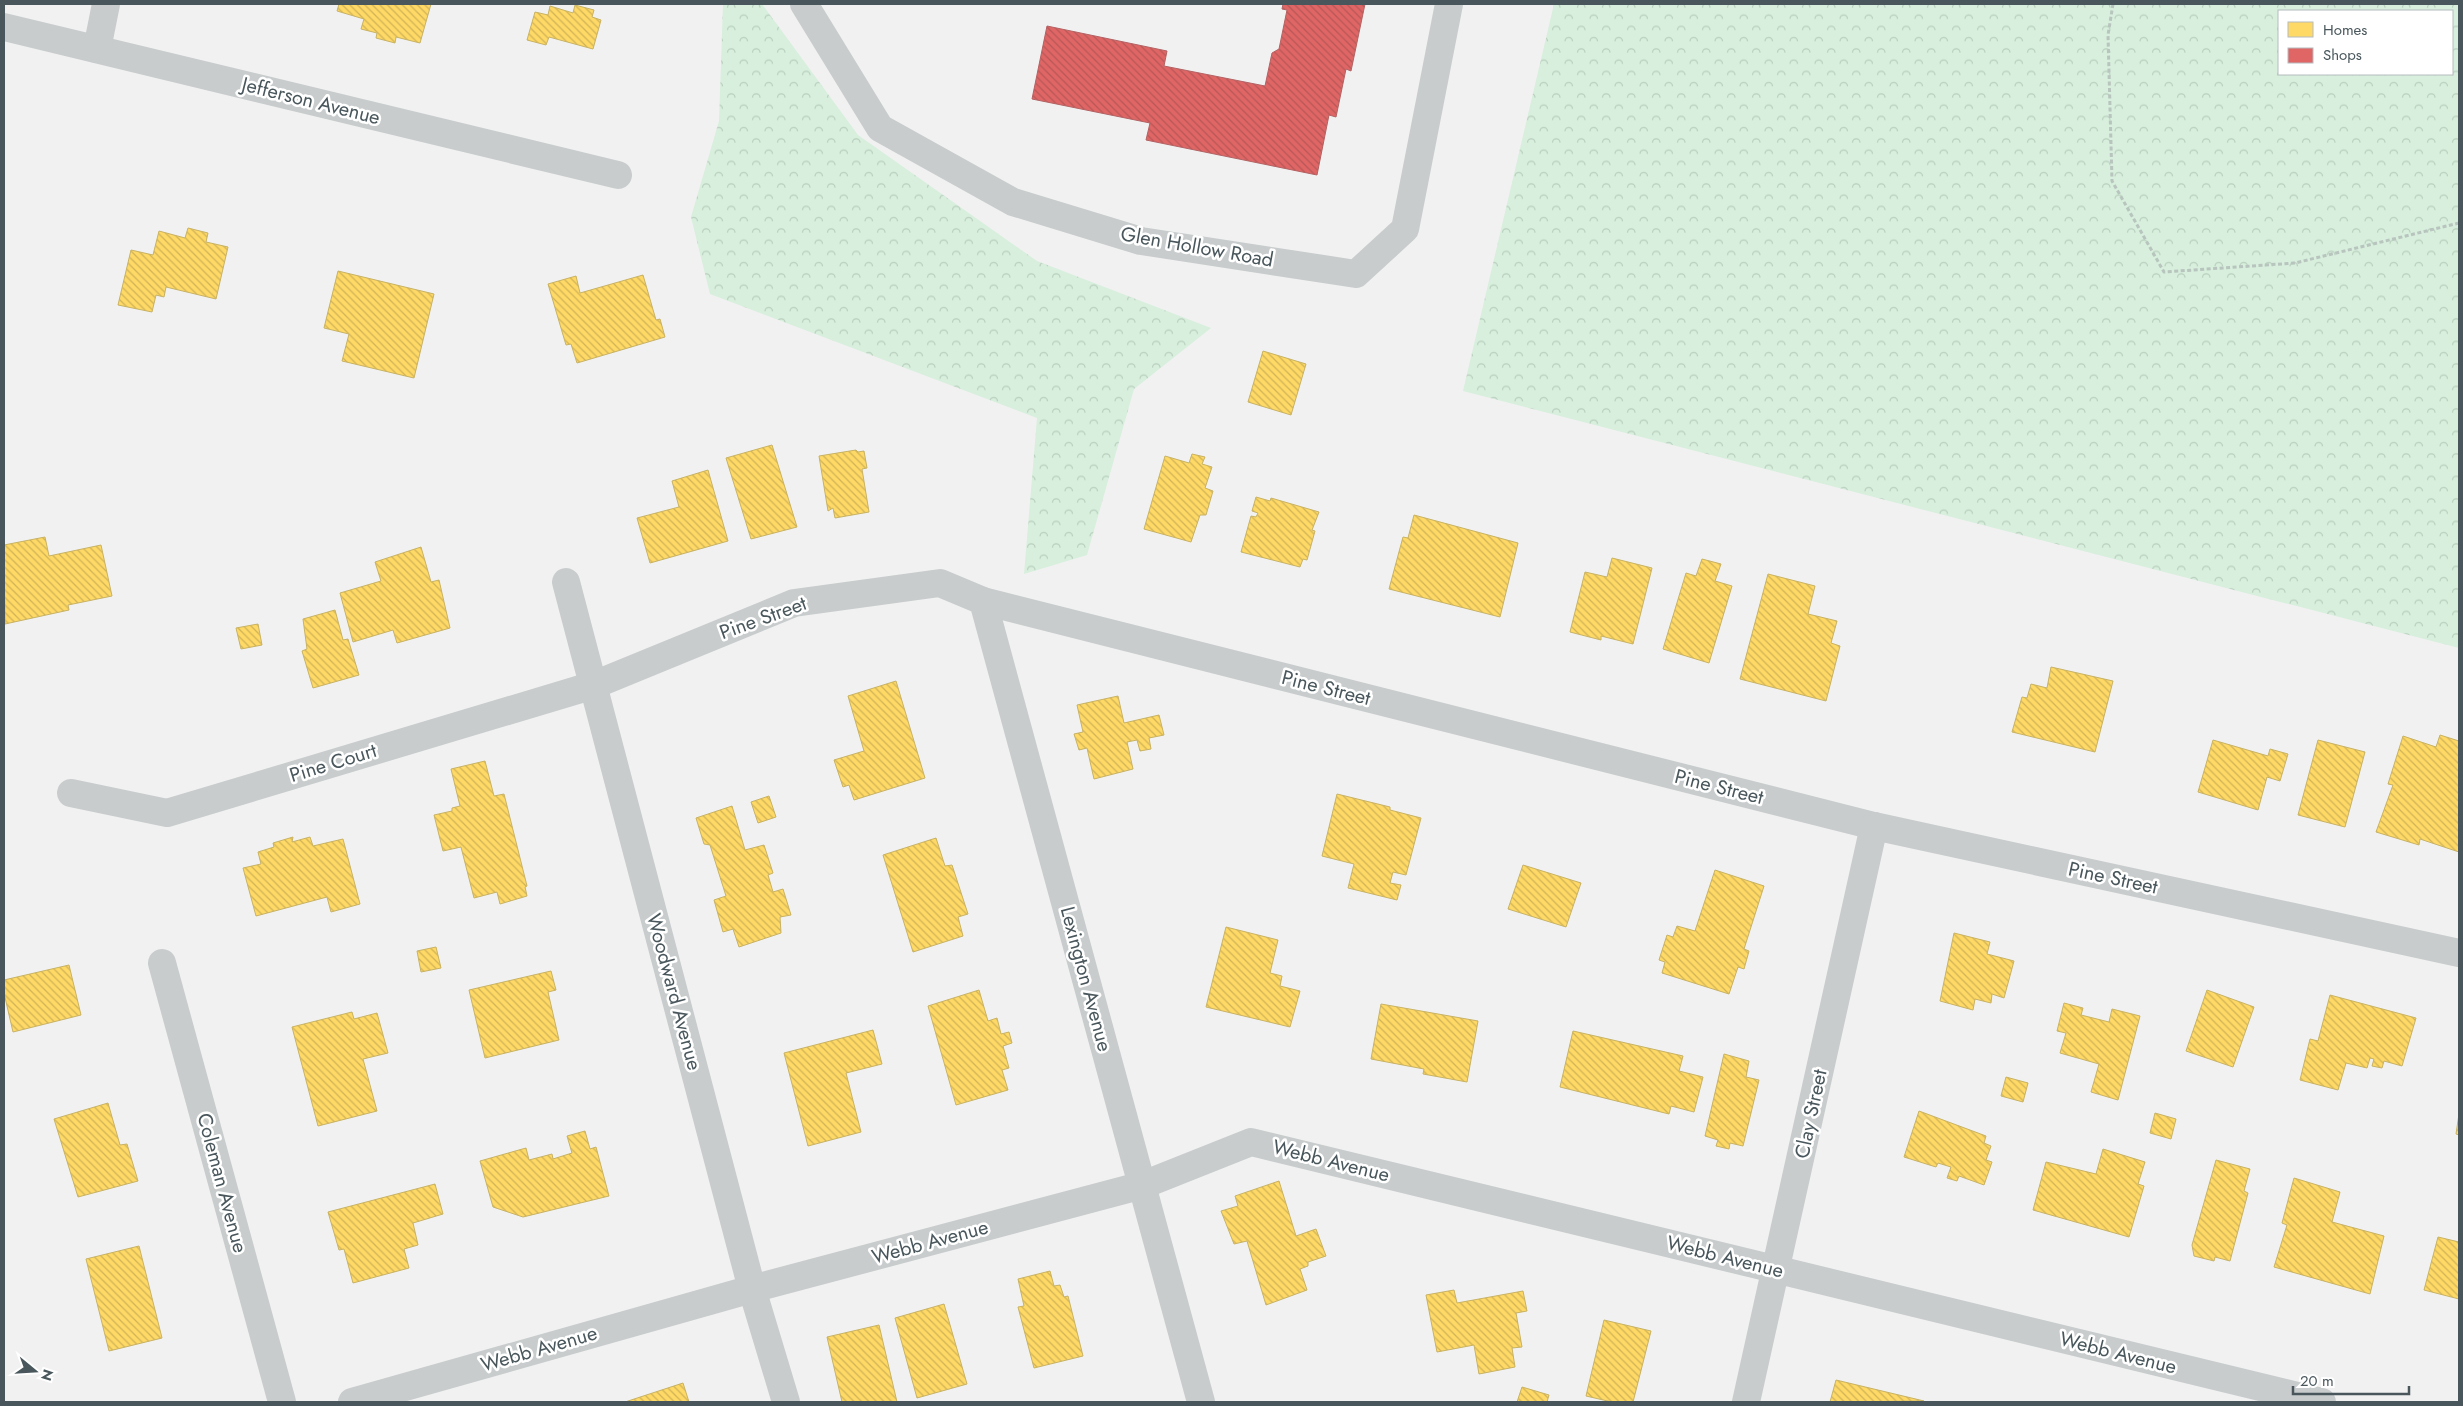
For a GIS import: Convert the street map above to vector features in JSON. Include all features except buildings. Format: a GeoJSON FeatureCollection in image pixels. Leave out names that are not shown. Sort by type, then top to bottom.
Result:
{"type":"FeatureCollection","features":[{"type":"Feature","properties":{"kind":"street"},"geometry":{"type":"LineString","coordinates":[[96,49],[106,4]]}},
{"type":"Feature","properties":{"kind":"street","name":"Glen Hollow Road"},"geometry":{"type":"LineString","coordinates":[[804,4],[880,128],[1013,202],[1141,241],[1356,274],[1405,229],[1449,4]]}},
{"type":"Feature","properties":{"kind":"street","name":"Jefferson Avenue"},"geometry":{"type":"LineString","coordinates":[[4,27],[618,175]]}},
{"type":"Feature","properties":{"kind":"street","name":"Woodward Avenue"},"geometry":{"type":"LineString","coordinates":[[566,582],[752,1289],[786,1402]]}},
{"type":"Feature","properties":{"kind":"street","name":"Pine Street"},"geometry":{"type":"LineString","coordinates":[[594,685],[794,603],[940,583],[983,601],[1874,826],[2459,952]]}},
{"type":"Feature","properties":{"kind":"street","name":"Lexington Avenue"},"geometry":{"type":"LineString","coordinates":[[983,601],[1201,1402]]}},
{"type":"Feature","properties":{"kind":"street","name":"Pine Court"},"geometry":{"type":"LineString","coordinates":[[71,793],[167,813],[594,685]]}},
{"type":"Feature","properties":{"kind":"street","name":"Clay Street"},"geometry":{"type":"LineString","coordinates":[[1746,1402],[1874,826]]}},
{"type":"Feature","properties":{"kind":"street","name":"Coleman Avenue"},"geometry":{"type":"LineString","coordinates":[[162,964],[282,1402]]}},
{"type":"Feature","properties":{"kind":"street","name":"Webb Avenue"},"geometry":{"type":"LineString","coordinates":[[352,1402],[752,1289],[1142,1185],[1251,1142],[2322,1402]]}},
{"type":"Feature","properties":{"kind":"path"},"geometry":{"type":"LineString","coordinates":[[2113,4],[2108,35],[2112,181],[2164,272],[2295,263],[2459,223]]}},
{"type":"Feature","properties":{"kind":"green space"},"geometry":{"type":"Polygon","coordinates":[[[723,4],[762,4],[858,135],[1037,261],[1211,328],[1134,389],[1087,555],[1024,574],[1037,418],[710,294],[691,217],[719,121],[723,4]]]}},
{"type":"Feature","properties":{"kind":"green space"},"geometry":{"type":"Polygon","coordinates":[[[1554,4],[2459,4],[2459,648],[1463,391],[1554,4]]]}}]}
